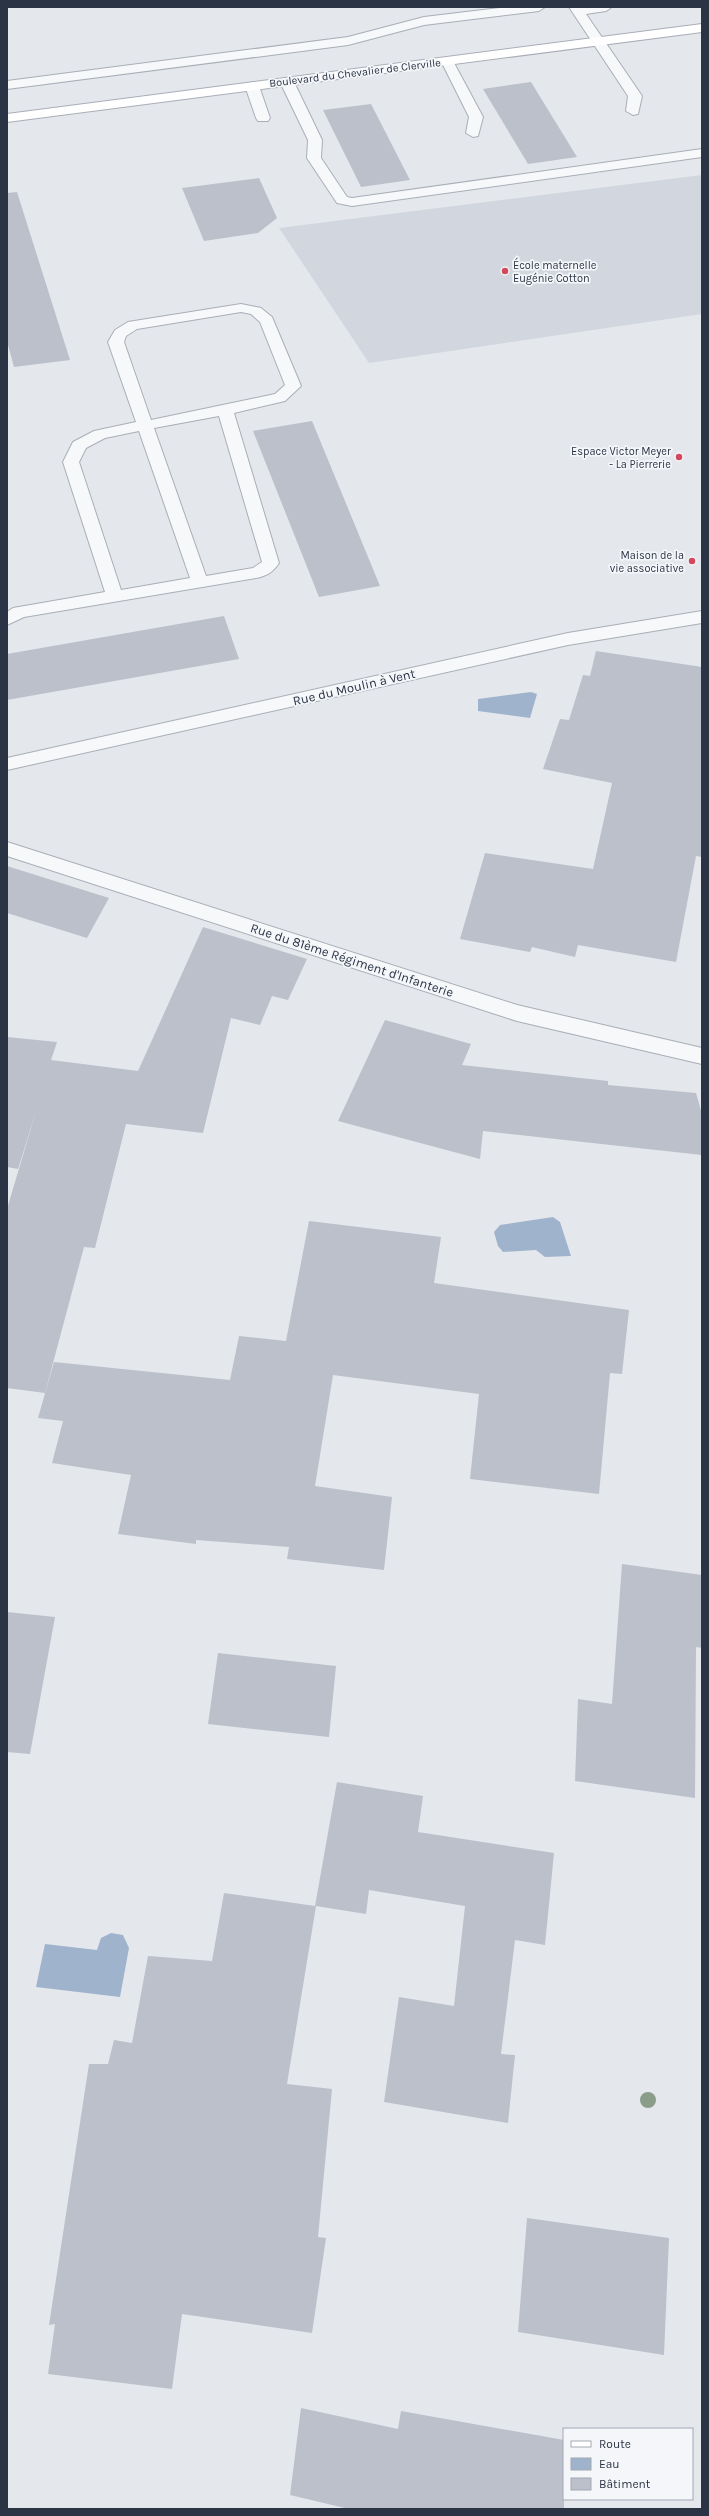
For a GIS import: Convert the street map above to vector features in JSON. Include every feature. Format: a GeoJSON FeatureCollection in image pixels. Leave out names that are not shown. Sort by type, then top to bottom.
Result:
{"type":"FeatureCollection","features":[{"type":"Feature","properties":{"kind":"street"},"geometry":{"type":"LineString","coordinates":[[7,85],[348,41],[424,22],[539,7]]}},
{"type":"Feature","properties":{"kind":"street"},"geometry":{"type":"LineString","coordinates":[[576,9],[606,7]]}},
{"type":"Feature","properties":{"kind":"street"},"geometry":{"type":"LineString","coordinates":[[576,9],[635,96],[633,111]]}},
{"type":"Feature","properties":{"kind":"street","name":"Boulevard du Chevalier de Clerville"},"geometry":{"type":"LineString","coordinates":[[7,118],[702,28]]}},
{"type":"Feature","properties":{"kind":"street"},"geometry":{"type":"LineString","coordinates":[[447,61],[476,117],[473,133]]}},
{"type":"Feature","properties":{"kind":"street"},"geometry":{"type":"LineString","coordinates":[[287,82],[315,140],[314,158],[342,200],[352,202],[702,153]]}},
{"type":"Feature","properties":{"kind":"street"},"geometry":{"type":"LineString","coordinates":[[252,86],[263,118]]}},
{"type":"Feature","properties":{"kind":"street"},"geometry":{"type":"LineString","coordinates":[[115,597],[71,462],[79,445],[100,434],[144,426],[225,410],[280,398],[293,386],[267,320],[256,311],[241,308],[133,325],[120,333],[116,342],[144,426],[200,582]]}},
{"type":"Feature","properties":{"kind":"street"},"geometry":{"type":"LineString","coordinates":[[7,619],[20,612],[256,573],[266,569],[271,563],[225,410]]}},
{"type":"Feature","properties":{"kind":"street","name":"Rue du Moulin à Vent"},"geometry":{"type":"LineString","coordinates":[[7,764],[568,639],[702,618]]}},
{"type":"Feature","properties":{"kind":"street","name":"Rue du 81ème Régiment d'Infanterie"},"geometry":{"type":"LineString","coordinates":[[7,848],[517,1013],[702,1056]]}},
{"type":"Feature","properties":{"kind":"shaded area","name":"École maternelle Eugénie Cotton"},"geometry":{"type":"Polygon","coordinates":[[[702,175],[702,314],[369,363],[279,228],[702,175]]]}},
{"type":"Feature","properties":{"kind":"water"},"geometry":{"type":"Polygon","coordinates":[[[531,692],[537,694],[530,718],[478,711],[478,699],[531,692]]]}},
{"type":"Feature","properties":{"kind":"water"},"geometry":{"type":"Polygon","coordinates":[[[553,1217],[560,1222],[571,1256],[545,1257],[536,1250],[503,1252],[498,1246],[494,1232],[500,1225],[553,1217]]]}},
{"type":"Feature","properties":{"kind":"water"},"geometry":{"type":"Polygon","coordinates":[[[111,1933],[123,1935],[129,1948],[120,1997],[36,1987],[45,1944],[97,1950],[101,1938],[111,1933]]]}},
{"type":"Feature","properties":{"kind":"building"},"geometry":{"type":"Polygon","coordinates":[[[531,82],[577,157],[528,164],[483,89],[531,82]]]}},
{"type":"Feature","properties":{"kind":"building"},"geometry":{"type":"Polygon","coordinates":[[[371,104],[410,180],[361,187],[323,110],[371,104]]]}},
{"type":"Feature","properties":{"kind":"building"},"geometry":{"type":"Polygon","coordinates":[[[259,178],[277,218],[258,233],[204,241],[182,188],[259,178]]]}},
{"type":"Feature","properties":{"kind":"building"},"geometry":{"type":"Polygon","coordinates":[[[17,192],[70,360],[14,367],[7,341],[7,193],[17,192]]]}},
{"type":"Feature","properties":{"kind":"building"},"geometry":{"type":"Polygon","coordinates":[[[312,421],[380,586],[319,597],[253,431],[312,421]]]}},
{"type":"Feature","properties":{"kind":"building"},"geometry":{"type":"Polygon","coordinates":[[[224,616],[239,659],[7,700],[7,654],[224,616]]]}},
{"type":"Feature","properties":{"kind":"building"},"geometry":{"type":"Polygon","coordinates":[[[596,651],[702,667],[702,857],[696,856],[676,962],[578,945],[575,957],[532,947],[530,952],[460,939],[485,853],[593,869],[612,783],[543,769],[560,719],[569,720],[583,675],[590,676],[596,651]]]}},
{"type":"Feature","properties":{"kind":"building"},"geometry":{"type":"Polygon","coordinates":[[[7,866],[109,898],[87,938],[7,913],[7,866]]]}},
{"type":"Feature","properties":{"kind":"building"},"geometry":{"type":"Polygon","coordinates":[[[203,927],[307,959],[288,1000],[272,996],[260,1025],[231,1018],[203,1133],[126,1124],[95,1248],[84,1247],[45,1393],[7,1388],[7,1209],[37,1108],[18,1169],[7,1167],[7,1037],[57,1042],[51,1060],[138,1071],[203,927]]]}},
{"type":"Feature","properties":{"kind":"building"},"geometry":{"type":"Polygon","coordinates":[[[385,1020],[471,1044],[462,1065],[608,1081],[608,1085],[696,1093],[702,1114],[702,1155],[483,1131],[480,1159],[338,1121],[385,1020]]]}},
{"type":"Feature","properties":{"kind":"building"},"geometry":{"type":"Polygon","coordinates":[[[309,1221],[441,1237],[434,1283],[629,1310],[622,1374],[610,1373],[599,1494],[470,1479],[479,1394],[333,1375],[315,1486],[392,1497],[384,1570],[287,1559],[289,1547],[196,1540],[196,1544],[118,1534],[131,1475],[52,1463],[63,1421],[38,1418],[54,1362],[230,1380],[239,1336],[286,1341],[309,1221]]]}},
{"type":"Feature","properties":{"kind":"building"},"geometry":{"type":"Polygon","coordinates":[[[622,1564],[702,1575],[702,1648],[696,1647],[695,1798],[575,1781],[578,1699],[612,1704],[622,1564]]]}},
{"type":"Feature","properties":{"kind":"building"},"geometry":{"type":"Polygon","coordinates":[[[7,1612],[55,1617],[30,1754],[7,1752],[7,1612]]]}},
{"type":"Feature","properties":{"kind":"building"},"geometry":{"type":"Polygon","coordinates":[[[218,1653],[336,1666],[329,1737],[208,1724],[218,1653]]]}},
{"type":"Feature","properties":{"kind":"building"},"geometry":{"type":"Polygon","coordinates":[[[337,1782],[423,1796],[418,1832],[554,1853],[545,1945],[515,1940],[501,2054],[515,2055],[508,2123],[384,2102],[399,1997],[454,2006],[465,1906],[369,1890],[366,1914],[316,1906],[287,2084],[332,2089],[318,2237],[326,2238],[312,2333],[182,2314],[172,2389],[48,2374],[55,2324],[49,2325],[89,2064],[108,2064],[114,2040],[132,2043],[148,1956],[212,1961],[224,1893],[315,1906],[337,1782]]]}},
{"type":"Feature","properties":{"kind":"building"},"geometry":{"type":"Polygon","coordinates":[[[527,2218],[669,2238],[664,2355],[518,2332],[527,2218]]]}},
{"type":"Feature","properties":{"kind":"building"},"geometry":{"type":"Polygon","coordinates":[[[301,2408],[398,2429],[401,2411],[563,2440],[564,2509],[349,2509],[290,2495],[301,2408]]]}},
{"type":"Feature","properties":{"kind":"place","name":"École maternelle Eugénie Cotton"},"geometry":{"type":"Point","coordinates":[505,271]}},
{"type":"Feature","properties":{"kind":"place","name":"Espace Victor Meyer - La Pierrerie"},"geometry":{"type":"Point","coordinates":[679,457]}},
{"type":"Feature","properties":{"kind":"place","name":"Maison de la vie associative"},"geometry":{"type":"Point","coordinates":[692,561]}}]}
